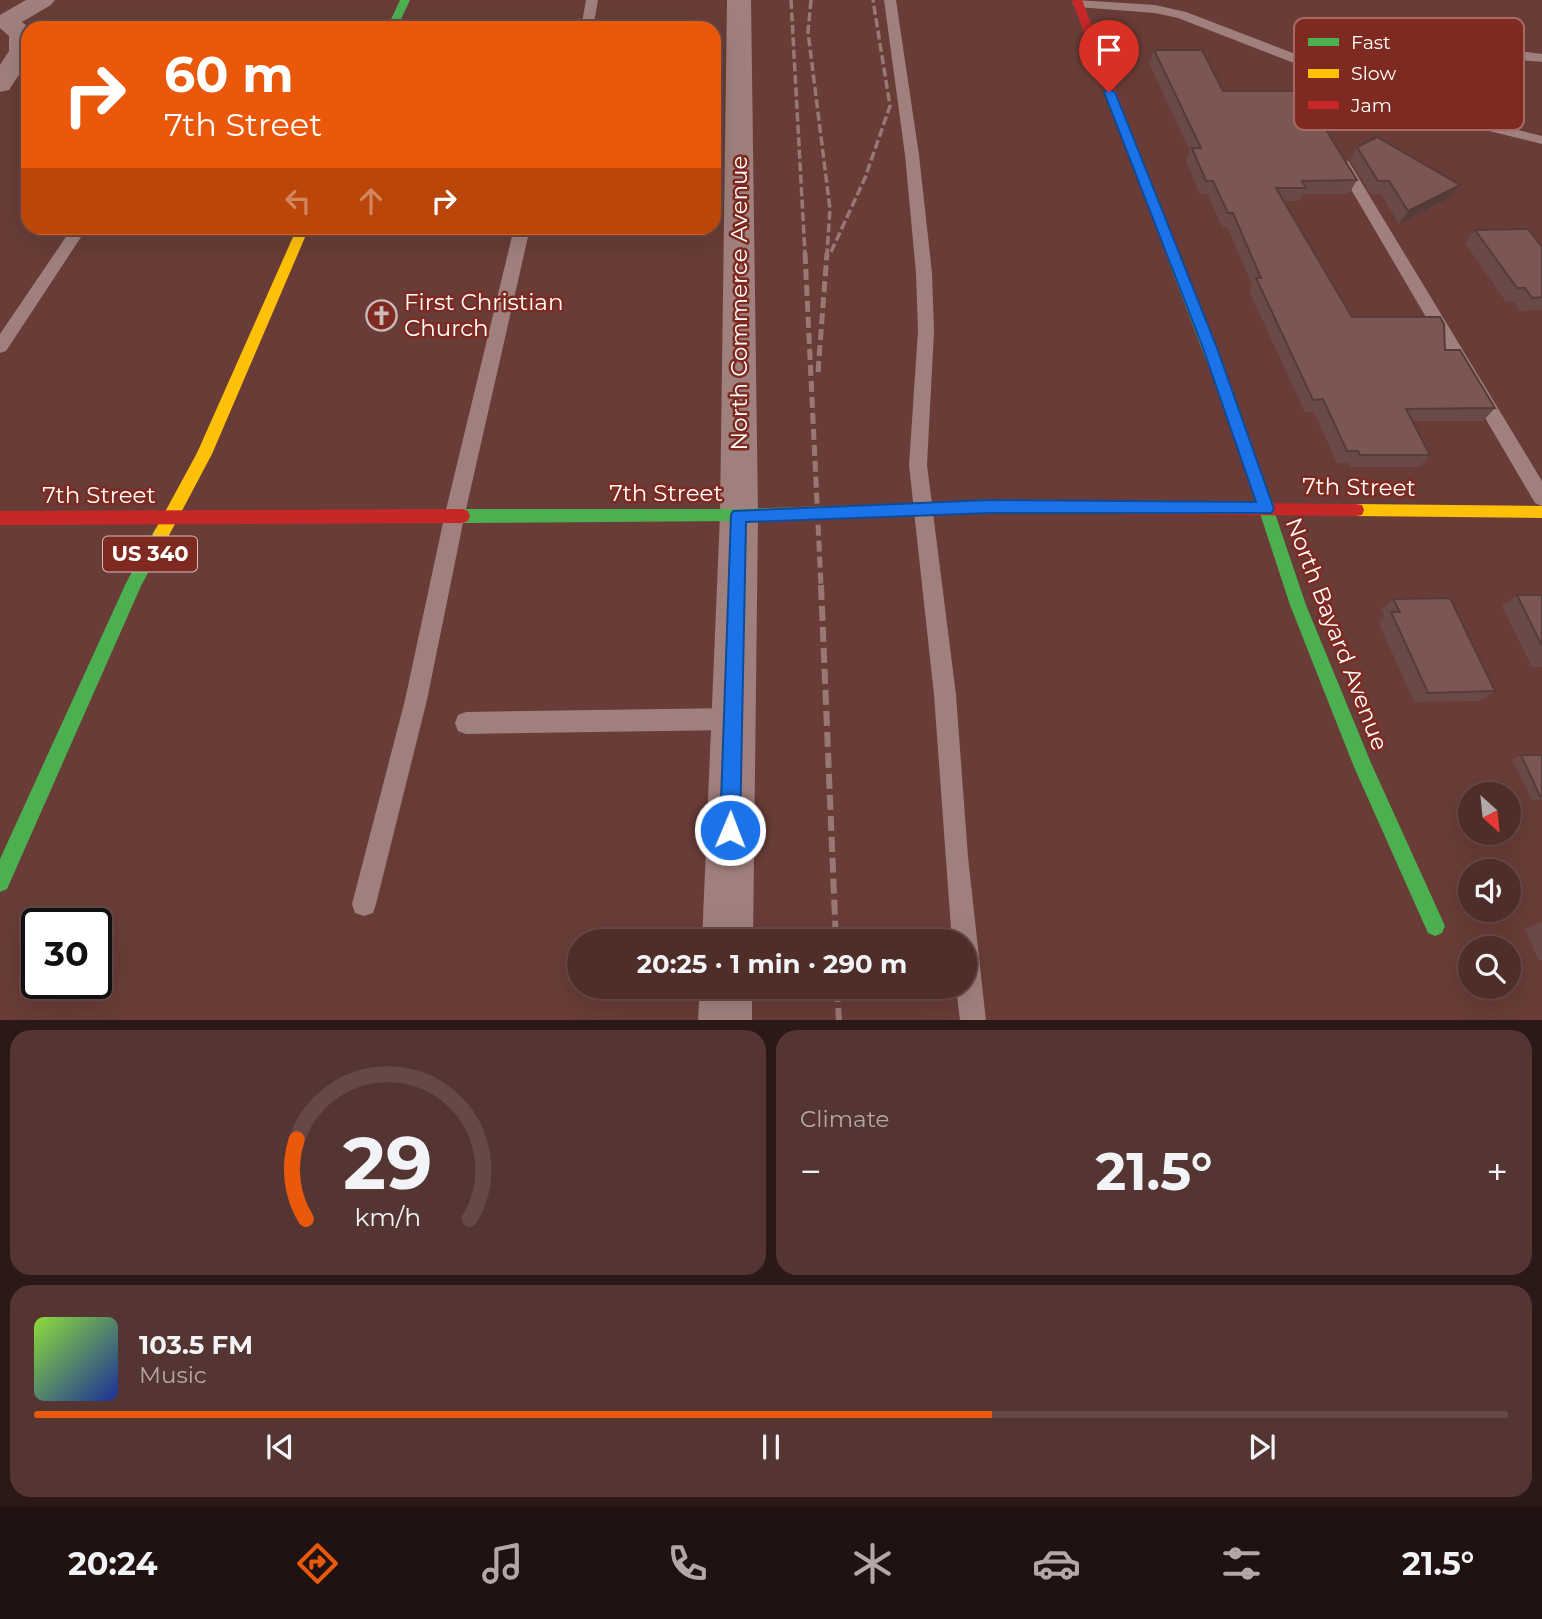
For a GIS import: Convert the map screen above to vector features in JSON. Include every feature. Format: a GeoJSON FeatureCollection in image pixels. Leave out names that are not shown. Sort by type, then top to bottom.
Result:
{"type":"FeatureCollection","features":[{"type":"Feature","properties":{"kind":"street"},"geometry":{"type":"LineString","coordinates":[[21,35],[18,29],[4,19],[43,0]]}},
{"type":"Feature","properties":{"kind":"street"},"geometry":{"type":"LineString","coordinates":[[395,21],[405,0]]}},
{"type":"Feature","properties":{"kind":"street","name":"North Commerce Avenue"},"geometry":{"type":"LineString","coordinates":[[727,929],[738,515],[739,0]]}},
{"type":"Feature","properties":{"kind":"street","name":"North Bayard Avenue"},"geometry":{"type":"LineString","coordinates":[[1077,1],[1136,164],[1233,412],[1298,605],[1363,767],[1435,926]]}},
{"type":"Feature","properties":{"kind":"street"},"geometry":{"type":"LineString","coordinates":[[0,84],[21,52]]}},
{"type":"Feature","properties":{"kind":"street","name":"US 340"},"geometry":{"type":"LineString","coordinates":[[0,882],[134,583],[204,454],[300,235]]}},
{"type":"Feature","properties":{"kind":"street","name":"7th Street"},"geometry":{"type":"LineString","coordinates":[[0,518],[738,515],[924,508],[1542,512]]}},
{"type":"Feature","properties":{"kind":"street"},"geometry":{"type":"LineString","coordinates":[[725,1020],[726,999]]}},
{"type":"Feature","properties":{"kind":"lane"},"geometry":{"type":"LineString","coordinates":[[588,21],[592,0]]}},
{"type":"Feature","properties":{"kind":"lane"},"geometry":{"type":"LineString","coordinates":[[890,0],[911,157],[926,312],[917,438],[945,695],[956,857],[973,1020]]}},
{"type":"Feature","properties":{"kind":"lane"},"geometry":{"type":"LineString","coordinates":[[1077,1],[1155,9],[1182,15],[1294,58]]}},
{"type":"Feature","properties":{"kind":"lane"},"geometry":{"type":"LineString","coordinates":[[1524,56],[1542,58]]}},
{"type":"Feature","properties":{"kind":"lane"},"geometry":{"type":"LineString","coordinates":[[1502,130],[1542,140]]}},
{"type":"Feature","properties":{"kind":"lane"},"geometry":{"type":"LineString","coordinates":[[1336,153],[1542,498]]}},
{"type":"Feature","properties":{"kind":"lane"},"geometry":{"type":"LineString","coordinates":[[0,347],[74,235]]}},
{"type":"Feature","properties":{"kind":"lane"},"geometry":{"type":"LineString","coordinates":[[364,904],[416,700],[454,518],[520,235]]}},
{"type":"Feature","properties":{"kind":"lane"},"geometry":{"type":"LineString","coordinates":[[466,723],[733,719]]}},
{"type":"Feature","properties":{"kind":"building"},"geometry":{"type":"Polygon","coordinates":[[[1154,50],[1202,50],[1223,91],[1294,91],[1294,130],[1326,130],[1357,180],[1302,181],[1306,188],[1276,188],[1352,317],[1440,317],[1444,324],[1445,350],[1460,350],[1495,408],[1406,409],[1430,455],[1360,455],[1358,451],[1347,451],[1323,399],[1313,400],[1256,278],[1261,278],[1233,213],[1228,213],[1213,181],[1206,181],[1192,148],[1201,148],[1154,50]]]}},
{"type":"Feature","properties":{"kind":"building"},"geometry":{"type":"Polygon","coordinates":[[[1377,137],[1460,185],[1408,211],[1389,181],[1378,181],[1357,147],[1377,137]]]}},
{"type":"Feature","properties":{"kind":"building"},"geometry":{"type":"Polygon","coordinates":[[[1528,229],[1542,247],[1542,297],[1532,298],[1525,288],[1517,288],[1475,230],[1528,229]]]}},
{"type":"Feature","properties":{"kind":"building"},"geometry":{"type":"Polygon","coordinates":[[[1517,595],[1542,595],[1542,646],[1517,595]]]}},
{"type":"Feature","properties":{"kind":"building"},"geometry":{"type":"Polygon","coordinates":[[[1450,598],[1495,691],[1428,693],[1391,612],[1400,612],[1393,599],[1450,598]]]}},
{"type":"Feature","properties":{"kind":"building"},"geometry":{"type":"Polygon","coordinates":[[[1521,755],[1542,755],[1542,796],[1540,796],[1521,755]]]}},
{"type":"Feature","properties":{"kind":"railway"},"geometry":{"type":"LineString","coordinates":[[791,0],[805,254]]}},
{"type":"Feature","properties":{"kind":"railway"},"geometry":{"type":"LineString","coordinates":[[811,0],[808,32],[830,209],[827,254]]}},
{"type":"Feature","properties":{"kind":"railway"},"geometry":{"type":"LineString","coordinates":[[831,252],[865,178],[890,106],[873,0]]}},
{"type":"Feature","properties":{"kind":"railway"},"geometry":{"type":"LineString","coordinates":[[805,253],[821,586]]}},
{"type":"Feature","properties":{"kind":"railway"},"geometry":{"type":"LineString","coordinates":[[818,372],[827,253]]}},
{"type":"Feature","properties":{"kind":"railway"},"geometry":{"type":"LineString","coordinates":[[821,585],[835,929]]}},
{"type":"Feature","properties":{"kind":"railway"},"geometry":{"type":"LineString","coordinates":[[838,999],[839,1020]]}},
{"type":"Feature","properties":{"kind":"traffic: fast"},"geometry":{"type":"LineString","coordinates":[[395,21],[405,0]]}},
{"type":"Feature","properties":{"kind":"traffic: fast"},"geometry":{"type":"LineString","coordinates":[[1175,263],[1238,425],[1298,605],[1363,767],[1435,926]]}},
{"type":"Feature","properties":{"kind":"traffic: fast"},"geometry":{"type":"LineString","coordinates":[[462,516],[739,515],[979,507]]}},
{"type":"Feature","properties":{"kind":"traffic: fast"},"geometry":{"type":"LineString","coordinates":[[0,882],[134,583],[161,534]]}},
{"type":"Feature","properties":{"kind":"traffic: slow"},"geometry":{"type":"LineString","coordinates":[[161,534],[204,454],[300,235]]}},
{"type":"Feature","properties":{"kind":"traffic: slow"},"geometry":{"type":"LineString","coordinates":[[1356,510],[1542,512]]}},
{"type":"Feature","properties":{"kind":"traffic: jam"},"geometry":{"type":"LineString","coordinates":[[1077,0],[1175,263]]}},
{"type":"Feature","properties":{"kind":"traffic: jam"},"geometry":{"type":"LineString","coordinates":[[979,507],[1356,510]]}},
{"type":"Feature","properties":{"kind":"traffic: jam"},"geometry":{"type":"LineString","coordinates":[[0,518],[462,516]]}},
{"type":"Feature","properties":{"kind":"place","name":"First Christian Church"},"geometry":{"type":"Point","coordinates":[381,315]}},
{"type":"Feature","properties":{"kind":"route"},"geometry":{"type":"LineString","coordinates":[[730,830],[738,515],[990,507],[1266,509],[1210,348],[1109,92]]}}]}
